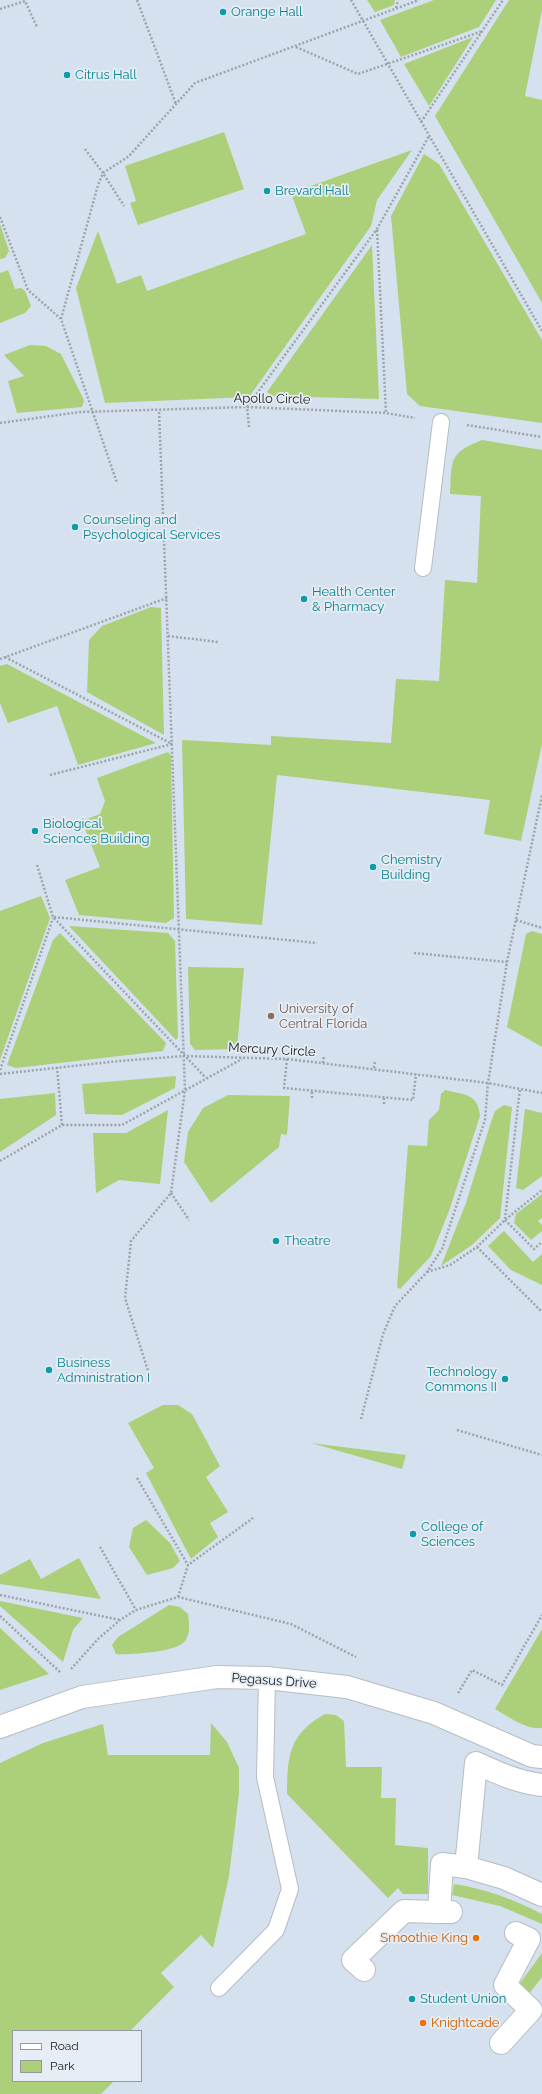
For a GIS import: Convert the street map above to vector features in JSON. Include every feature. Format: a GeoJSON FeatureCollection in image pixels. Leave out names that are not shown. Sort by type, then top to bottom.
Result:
{"type":"FeatureCollection","features":[{"type":"Feature","properties":{"kind":"street","name":"Pegasus Drive"},"geometry":{"type":"LineString","coordinates":[[0,1727],[82,1697],[217,1677],[267,1678],[348,1687],[434,1713],[532,1756],[542,1757]]}},
{"type":"Feature","properties":{"kind":"street"},"geometry":{"type":"LineString","coordinates":[[466,1867],[476,1763],[508,1778],[524,1783],[542,1784]]}},
{"type":"Feature","properties":{"kind":"street"},"geometry":{"type":"LineString","coordinates":[[364,1970],[353,1960],[404,1911],[445,1912],[442,1864],[466,1867],[504,1878],[542,1894]]}},
{"type":"Feature","properties":{"kind":"street"},"geometry":{"type":"LineString","coordinates":[[501,2043],[537,2004],[505,1985],[529,1939],[516,1932]]}},
{"type":"Feature","properties":{"kind":"lane"},"geometry":{"type":"LineString","coordinates":[[423,568],[441,422]]}},
{"type":"Feature","properties":{"kind":"lane"},"geometry":{"type":"LineString","coordinates":[[218,1988],[276,1930],[290,1889],[265,1778],[267,1678]]}},
{"type":"Feature","properties":{"kind":"path"},"geometry":{"type":"LineString","coordinates":[[137,0],[176,104]]}},
{"type":"Feature","properties":{"kind":"path"},"geometry":{"type":"LineString","coordinates":[[351,0],[542,331]]}},
{"type":"Feature","properties":{"kind":"path"},"geometry":{"type":"LineString","coordinates":[[396,8],[398,0]]}},
{"type":"Feature","properties":{"kind":"path"},"geometry":{"type":"LineString","coordinates":[[61,319],[98,185],[104,173],[129,156],[195,83],[419,0]]}},
{"type":"Feature","properties":{"kind":"path"},"geometry":{"type":"LineString","coordinates":[[421,122],[503,0]]}},
{"type":"Feature","properties":{"kind":"path"},"geometry":{"type":"LineString","coordinates":[[0,9],[25,1],[37,27]]}},
{"type":"Feature","properties":{"kind":"path"},"geometry":{"type":"LineString","coordinates":[[295,46],[358,74],[483,31]]}},
{"type":"Feature","properties":{"kind":"path"},"geometry":{"type":"LineString","coordinates":[[249,427],[247,407],[377,229],[429,136]]}},
{"type":"Feature","properties":{"kind":"path"},"geometry":{"type":"LineString","coordinates":[[85,149],[104,173],[124,206]]}},
{"type":"Feature","properties":{"kind":"path"},"geometry":{"type":"LineString","coordinates":[[0,217],[28,290],[61,319],[117,483]]}},
{"type":"Feature","properties":{"kind":"path"},"geometry":{"type":"LineString","coordinates":[[377,229],[386,413]]}},
{"type":"Feature","properties":{"kind":"path","name":"Apollo Circle"},"geometry":{"type":"LineString","coordinates":[[0,423],[93,412],[247,407],[386,413],[542,437]]}},
{"type":"Feature","properties":{"kind":"path"},"geometry":{"type":"LineString","coordinates":[[149,1374],[125,1298],[131,1241],[171,1192],[184,1090],[180,931],[159,410]]}},
{"type":"Feature","properties":{"kind":"path"},"geometry":{"type":"LineString","coordinates":[[0,659],[167,598]]}},
{"type":"Feature","properties":{"kind":"path"},"geometry":{"type":"LineString","coordinates":[[168,636],[218,642]]}},
{"type":"Feature","properties":{"kind":"path"},"geometry":{"type":"LineString","coordinates":[[4,658],[172,744]]}},
{"type":"Feature","properties":{"kind":"path"},"geometry":{"type":"LineString","coordinates":[[50,776],[172,744]]}},
{"type":"Feature","properties":{"kind":"path"},"geometry":{"type":"LineString","coordinates":[[361,1419],[383,1334],[395,1306],[427,1272],[442,1249],[482,1127],[507,962],[542,795]]}},
{"type":"Feature","properties":{"kind":"path"},"geometry":{"type":"LineString","coordinates":[[37,865],[53,917],[206,1078]]}},
{"type":"Feature","properties":{"kind":"path"},"geometry":{"type":"LineString","coordinates":[[53,917],[180,931],[317,943]]}},
{"type":"Feature","properties":{"kind":"path"},"geometry":{"type":"LineString","coordinates":[[0,1070],[53,917]]}},
{"type":"Feature","properties":{"kind":"path"},"geometry":{"type":"LineString","coordinates":[[516,920],[542,928]]}},
{"type":"Feature","properties":{"kind":"path"},"geometry":{"type":"LineString","coordinates":[[414,953],[507,962]]}},
{"type":"Feature","properties":{"kind":"path"},"geometry":{"type":"LineString","coordinates":[[323,1063],[324,1055]]}},
{"type":"Feature","properties":{"kind":"path","name":"Mercury Circle"},"geometry":{"type":"LineString","coordinates":[[0,1074],[57,1067],[184,1056],[286,1059],[374,1068],[488,1083],[542,1093]]}},
{"type":"Feature","properties":{"kind":"path"},"geometry":{"type":"LineString","coordinates":[[0,1161],[62,1124],[122,1125],[244,1058]]}},
{"type":"Feature","properties":{"kind":"path"},"geometry":{"type":"LineString","coordinates":[[286,1059],[284,1088],[413,1100],[416,1074]]}},
{"type":"Feature","properties":{"kind":"path"},"geometry":{"type":"LineString","coordinates":[[374,1068],[375,1060]]}},
{"type":"Feature","properties":{"kind":"path"},"geometry":{"type":"LineString","coordinates":[[57,1067],[62,1124]]}},
{"type":"Feature","properties":{"kind":"path"},"geometry":{"type":"LineString","coordinates":[[505,1220],[520,1088]]}},
{"type":"Feature","properties":{"kind":"path"},"geometry":{"type":"LineString","coordinates":[[312,1091],[312,1098]]}},
{"type":"Feature","properties":{"kind":"path"},"geometry":{"type":"LineString","coordinates":[[384,1098],[384,1104]]}},
{"type":"Feature","properties":{"kind":"path"},"geometry":{"type":"LineString","coordinates":[[427,1272],[450,1265],[478,1247],[505,1220],[542,1190]]}},
{"type":"Feature","properties":{"kind":"path"},"geometry":{"type":"LineString","coordinates":[[171,1192],[189,1220]]}},
{"type":"Feature","properties":{"kind":"path"},"geometry":{"type":"LineString","coordinates":[[505,1220],[534,1249],[542,1242]]}},
{"type":"Feature","properties":{"kind":"path"},"geometry":{"type":"LineString","coordinates":[[478,1247],[542,1312]]}},
{"type":"Feature","properties":{"kind":"path"},"geometry":{"type":"LineString","coordinates":[[457,1430],[542,1455]]}},
{"type":"Feature","properties":{"kind":"path"},"geometry":{"type":"LineString","coordinates":[[137,1478],[188,1565]]}},
{"type":"Feature","properties":{"kind":"path"},"geometry":{"type":"LineString","coordinates":[[178,1597],[188,1565],[253,1518]]}},
{"type":"Feature","properties":{"kind":"path"},"geometry":{"type":"LineString","coordinates":[[100,1547],[136,1610]]}},
{"type":"Feature","properties":{"kind":"path"},"geometry":{"type":"LineString","coordinates":[[0,1595],[120,1620]]}},
{"type":"Feature","properties":{"kind":"path"},"geometry":{"type":"LineString","coordinates":[[70,1671],[98,1639],[120,1620],[136,1610],[178,1597],[291,1624],[357,1658]]}},
{"type":"Feature","properties":{"kind":"path"},"geometry":{"type":"LineString","coordinates":[[456,1695],[472,1670],[502,1685],[542,1615]]}},
{"type":"Feature","properties":{"kind":"path"},"geometry":{"type":"LineString","coordinates":[[0,1616],[65,1676]]}},
{"type":"Feature","properties":{"kind":"shaded area","name":"University of Central Florida"},"geometry":{"type":"Polygon","coordinates":[[[0,0],[542,0],[542,2094],[0,2094],[0,0]]]}},
{"type":"Feature","properties":{"kind":"green space"},"geometry":{"type":"Polygon","coordinates":[[[367,0],[395,0],[394,5],[375,12],[367,0]]]}},
{"type":"Feature","properties":{"kind":"green space"},"geometry":{"type":"Polygon","coordinates":[[[434,0],[496,0],[479,27],[401,57],[380,20],[434,0]]]}},
{"type":"Feature","properties":{"kind":"green space"},"geometry":{"type":"Polygon","coordinates":[[[509,0],[542,0],[542,10],[525,96],[542,100],[542,303],[435,116],[509,0]]]}},
{"type":"Feature","properties":{"kind":"green space"},"geometry":{"type":"Polygon","coordinates":[[[473,37],[429,106],[404,64],[473,37]]]}},
{"type":"Feature","properties":{"kind":"green space"},"geometry":{"type":"Polygon","coordinates":[[[224,132],[244,189],[138,225],[130,203],[136,201],[125,166],[224,132]]]}},
{"type":"Feature","properties":{"kind":"green space"},"geometry":{"type":"Polygon","coordinates":[[[412,150],[377,200],[371,226],[249,397],[105,403],[76,288],[98,231],[117,284],[141,275],[147,291],[306,234],[291,193],[412,150]]]}},
{"type":"Feature","properties":{"kind":"green space"},"geometry":{"type":"Polygon","coordinates":[[[424,154],[439,164],[542,340],[542,423],[420,406],[407,394],[391,216],[424,154]]]}},
{"type":"Feature","properties":{"kind":"green space"},"geometry":{"type":"Polygon","coordinates":[[[0,224],[9,251],[5,258],[0,259],[0,224]]]}},
{"type":"Feature","properties":{"kind":"green space"},"geometry":{"type":"Polygon","coordinates":[[[372,245],[379,399],[273,396],[267,392],[372,245]]]}},
{"type":"Feature","properties":{"kind":"green space"},"geometry":{"type":"Polygon","coordinates":[[[8,270],[15,289],[21,288],[25,291],[31,306],[25,313],[0,323],[0,273],[8,270]]]}},
{"type":"Feature","properties":{"kind":"green space"},"geometry":{"type":"Polygon","coordinates":[[[30,345],[46,346],[61,354],[84,400],[82,407],[17,413],[8,381],[24,376],[4,355],[30,345]]]}},
{"type":"Feature","properties":{"kind":"green space"},"geometry":{"type":"Polygon","coordinates":[[[482,440],[542,450],[542,744],[521,841],[484,834],[490,800],[277,775],[262,925],[186,919],[182,740],[271,745],[271,736],[391,743],[396,679],[439,681],[445,580],[477,583],[481,496],[450,494],[452,466],[457,454],[463,449],[482,440]]]}},
{"type":"Feature","properties":{"kind":"green space"},"geometry":{"type":"Polygon","coordinates":[[[151,607],[161,608],[164,735],[87,692],[89,640],[102,626],[151,607]]]}},
{"type":"Feature","properties":{"kind":"green space"},"geometry":{"type":"Polygon","coordinates":[[[7,664],[156,743],[78,765],[57,706],[8,723],[0,703],[0,666],[7,664]]]}},
{"type":"Feature","properties":{"kind":"green space"},"geometry":{"type":"Polygon","coordinates":[[[168,752],[171,755],[174,918],[166,923],[79,915],[65,880],[100,867],[82,821],[100,814],[105,801],[97,778],[168,752]]]}},
{"type":"Feature","properties":{"kind":"green space"},"geometry":{"type":"Polygon","coordinates":[[[41,896],[50,918],[0,1060],[0,911],[41,896]]]}},
{"type":"Feature","properties":{"kind":"green space"},"geometry":{"type":"Polygon","coordinates":[[[69,926],[168,933],[175,941],[178,1037],[176,1040],[69,926]]]}},
{"type":"Feature","properties":{"kind":"green space"},"geometry":{"type":"Polygon","coordinates":[[[532,931],[542,934],[542,1047],[507,1027],[526,934],[532,931]]]}},
{"type":"Feature","properties":{"kind":"green space"},"geometry":{"type":"Polygon","coordinates":[[[60,933],[166,1043],[163,1051],[16,1068],[7,1065],[53,940],[60,933]]]}},
{"type":"Feature","properties":{"kind":"green space"},"geometry":{"type":"Polygon","coordinates":[[[188,967],[244,968],[237,1049],[195,1050],[190,1044],[188,967]]]}},
{"type":"Feature","properties":{"kind":"green space"},"geometry":{"type":"Polygon","coordinates":[[[176,1076],[175,1088],[122,1115],[85,1114],[82,1084],[176,1076]]]}},
{"type":"Feature","properties":{"kind":"green space"},"geometry":{"type":"Polygon","coordinates":[[[445,1090],[469,1096],[479,1108],[480,1116],[449,1211],[431,1256],[400,1289],[397,1287],[408,1145],[427,1146],[429,1120],[439,1110],[441,1094],[445,1090]]]}},
{"type":"Feature","properties":{"kind":"green space"},"geometry":{"type":"Polygon","coordinates":[[[55,1093],[56,1115],[0,1152],[0,1099],[55,1093]]]}},
{"type":"Feature","properties":{"kind":"green space"},"geometry":{"type":"Polygon","coordinates":[[[228,1095],[290,1096],[287,1135],[281,1134],[279,1147],[211,1203],[184,1162],[188,1132],[203,1108],[228,1095]]]}},
{"type":"Feature","properties":{"kind":"green space"},"geometry":{"type":"Polygon","coordinates":[[[504,1105],[512,1107],[500,1218],[472,1245],[441,1266],[466,1203],[495,1111],[504,1105]]]}},
{"type":"Feature","properties":{"kind":"green space"},"geometry":{"type":"Polygon","coordinates":[[[525,1109],[542,1113],[542,1176],[523,1190],[516,1188],[525,1109]]]}},
{"type":"Feature","properties":{"kind":"green space"},"geometry":{"type":"Polygon","coordinates":[[[168,1110],[160,1184],[119,1180],[96,1193],[93,1133],[126,1133],[168,1110]]]}},
{"type":"Feature","properties":{"kind":"green space"},"geometry":{"type":"Polygon","coordinates":[[[542,1194],[542,1218],[538,1221],[542,1225],[542,1231],[531,1240],[514,1223],[516,1214],[542,1194]]]}},
{"type":"Feature","properties":{"kind":"green space"},"geometry":{"type":"Polygon","coordinates":[[[504,1231],[533,1262],[542,1254],[542,1285],[511,1270],[488,1246],[504,1231]]]}},
{"type":"Feature","properties":{"kind":"green space"},"geometry":{"type":"Polygon","coordinates":[[[163,1405],[178,1405],[192,1414],[220,1466],[206,1477],[228,1512],[210,1523],[218,1537],[191,1559],[146,1473],[154,1468],[128,1423],[163,1405]]]}},
{"type":"Feature","properties":{"kind":"green space"},"geometry":{"type":"Polygon","coordinates":[[[311,1443],[406,1455],[402,1469],[311,1443]]]}},
{"type":"Feature","properties":{"kind":"green space"},"geometry":{"type":"Polygon","coordinates":[[[146,1520],[170,1543],[180,1561],[173,1568],[147,1575],[129,1547],[133,1528],[146,1520]]]}},
{"type":"Feature","properties":{"kind":"green space"},"geometry":{"type":"Polygon","coordinates":[[[79,1558],[101,1599],[0,1584],[0,1575],[30,1559],[41,1579],[79,1558]]]}},
{"type":"Feature","properties":{"kind":"green space"},"geometry":{"type":"Polygon","coordinates":[[[0,1601],[83,1618],[73,1630],[63,1662],[0,1606],[0,1601]]]}},
{"type":"Feature","properties":{"kind":"green space"},"geometry":{"type":"Polygon","coordinates":[[[169,1605],[180,1607],[188,1614],[189,1631],[187,1638],[181,1645],[164,1650],[131,1654],[116,1654],[112,1645],[118,1637],[169,1605]]]}},
{"type":"Feature","properties":{"kind":"green space"},"geometry":{"type":"Polygon","coordinates":[[[0,1628],[49,1674],[0,1690],[0,1628]]]}},
{"type":"Feature","properties":{"kind":"green space"},"geometry":{"type":"Polygon","coordinates":[[[542,1629],[542,1728],[536,1728],[524,1725],[495,1709],[542,1629]]]}},
{"type":"Feature","properties":{"kind":"green space"},"geometry":{"type":"Polygon","coordinates":[[[325,1714],[336,1715],[344,1721],[346,1767],[382,1767],[381,1798],[396,1798],[395,1845],[428,1848],[428,1894],[403,1894],[398,1888],[388,1898],[287,1794],[288,1768],[292,1747],[304,1730],[325,1714]]]}},
{"type":"Feature","properties":{"kind":"green space"},"geometry":{"type":"Polygon","coordinates":[[[211,1723],[227,1742],[239,1768],[239,1793],[229,1876],[213,1948],[201,1935],[161,1973],[174,1987],[131,2030],[12,2030],[12,2082],[113,2082],[101,2094],[0,2094],[0,1763],[43,1743],[103,1724],[108,1755],[210,1755],[211,1723]]]}},
{"type":"Feature","properties":{"kind":"green space"},"geometry":{"type":"Polygon","coordinates":[[[454,1884],[499,1895],[521,1904],[542,1914],[542,1924],[500,1906],[452,1895],[454,1884]]]}},
{"type":"Feature","properties":{"kind":"green space"},"geometry":{"type":"Polygon","coordinates":[[[542,1953],[542,1977],[529,1994],[518,1986],[542,1953]]]}},
{"type":"Feature","properties":{"kind":"place","name":"Orange Hall"},"geometry":{"type":"Point","coordinates":[223,12]}},
{"type":"Feature","properties":{"kind":"place","name":"Citrus Hall"},"geometry":{"type":"Point","coordinates":[67,75]}},
{"type":"Feature","properties":{"kind":"place","name":"Brevard Hall"},"geometry":{"type":"Point","coordinates":[267,191]}},
{"type":"Feature","properties":{"kind":"place","name":"Counseling and Psychological Services"},"geometry":{"type":"Point","coordinates":[75,527]}},
{"type":"Feature","properties":{"kind":"place","name":"Health Center & Pharmacy"},"geometry":{"type":"Point","coordinates":[304,599]}},
{"type":"Feature","properties":{"kind":"place","name":"Biological Sciences Building"},"geometry":{"type":"Point","coordinates":[35,831]}},
{"type":"Feature","properties":{"kind":"place","name":"Chemistry Building"},"geometry":{"type":"Point","coordinates":[373,867]}},
{"type":"Feature","properties":{"kind":"place","name":"University of Central Florida"},"geometry":{"type":"Point","coordinates":[271,1016]}},
{"type":"Feature","properties":{"kind":"place","name":"Theatre"},"geometry":{"type":"Point","coordinates":[276,1241]}},
{"type":"Feature","properties":{"kind":"place","name":"Business Administration I"},"geometry":{"type":"Point","coordinates":[49,1370]}},
{"type":"Feature","properties":{"kind":"place","name":"Technology Commons II"},"geometry":{"type":"Point","coordinates":[505,1379]}},
{"type":"Feature","properties":{"kind":"place","name":"College of Sciences"},"geometry":{"type":"Point","coordinates":[413,1534]}},
{"type":"Feature","properties":{"kind":"place","name":"Smoothie King"},"geometry":{"type":"Point","coordinates":[476,1938]}},
{"type":"Feature","properties":{"kind":"place","name":"Student Union"},"geometry":{"type":"Point","coordinates":[412,1999]}},
{"type":"Feature","properties":{"kind":"place","name":"Knightcade"},"geometry":{"type":"Point","coordinates":[423,2023]}}]}
